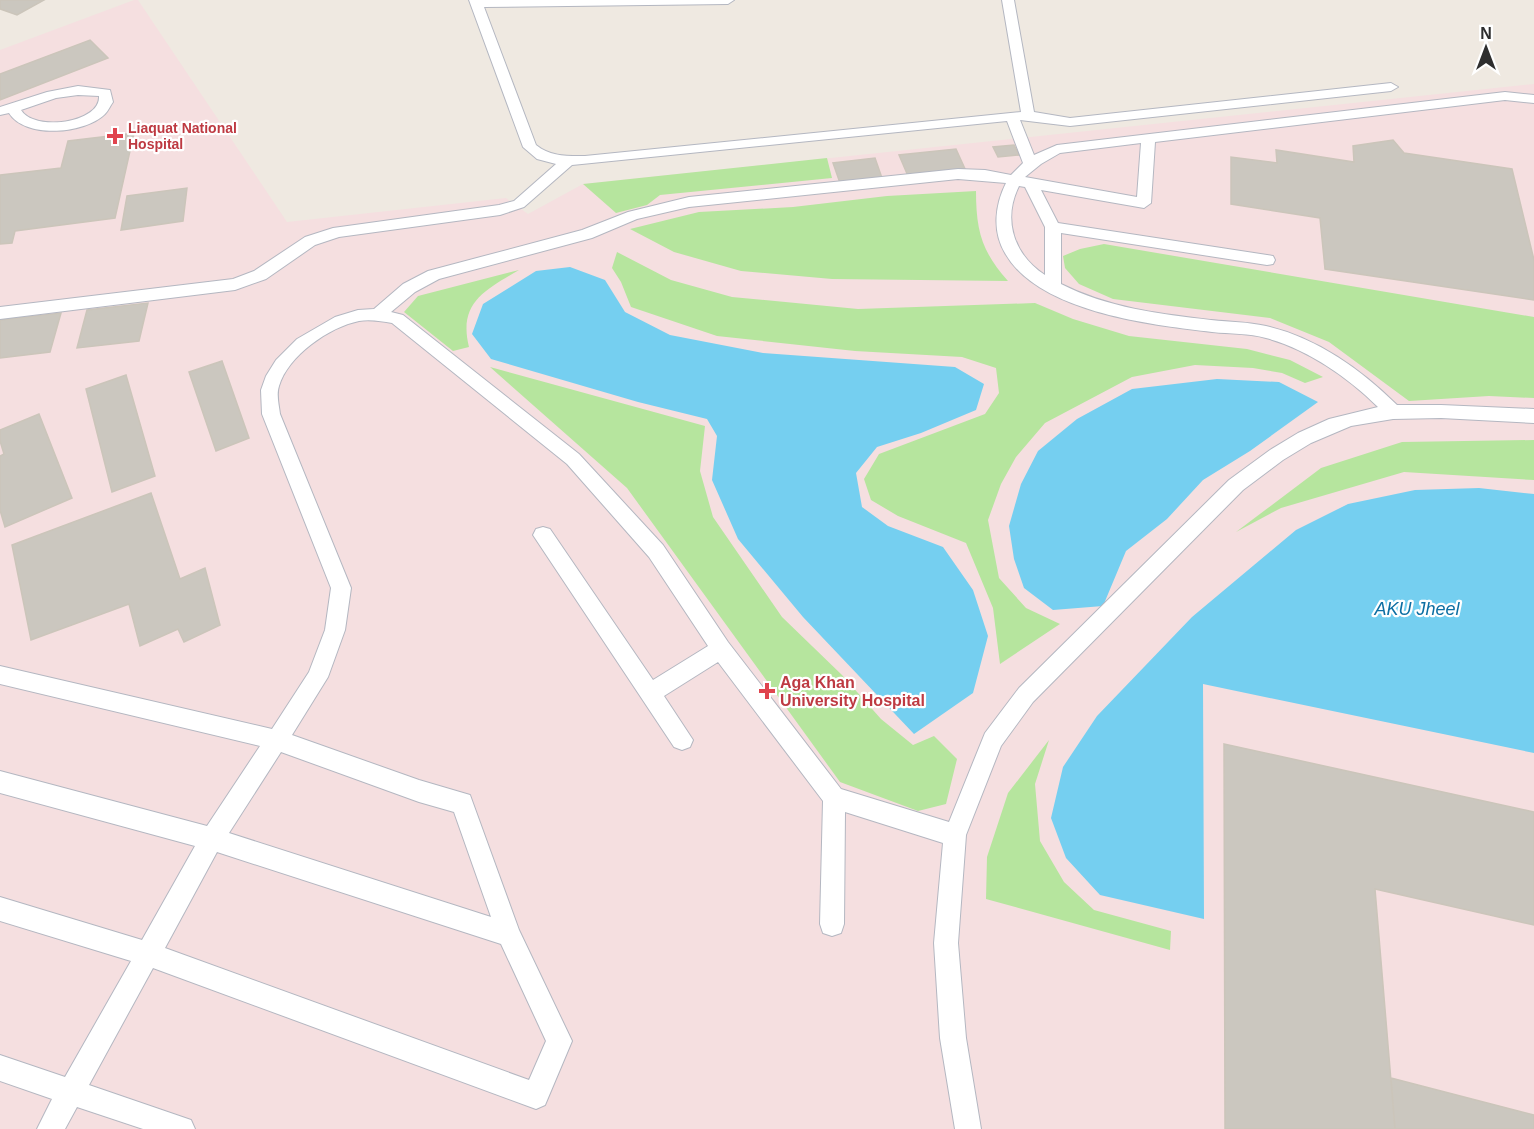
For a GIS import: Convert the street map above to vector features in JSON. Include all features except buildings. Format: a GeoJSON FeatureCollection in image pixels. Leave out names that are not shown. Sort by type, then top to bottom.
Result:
{"type":"FeatureCollection","features":[{"type":"Feature","properties":{"kind":"lane"},"geometry":{"type":"LineString","coordinates":[[728,0],[475,1],[530,147],[545,158],[568,161],[1012,117],[1028,116],[1070,122],[1391,87]]}},
{"type":"Feature","properties":{"kind":"lane"},"geometry":{"type":"LineString","coordinates":[[1008,0],[1028,116]]}},
{"type":"Feature","properties":{"kind":"lane"},"geometry":{"type":"LineString","coordinates":[[89,89],[105,93],[106,102],[100,112],[83,121],[63,125],[38,126],[21,120],[7,110],[62,91],[89,89]]}},
{"type":"Feature","properties":{"kind":"lane"},"geometry":{"type":"LineString","coordinates":[[1393,412],[1370,389],[1310,349],[1267,332],[1135,316],[1082,302],[1027,272],[1013,255],[1003,228],[1004,205],[1014,180],[1030,162],[1057,149],[1505,96],[1534,99]]}},
{"type":"Feature","properties":{"kind":"lane"},"geometry":{"type":"LineString","coordinates":[[1012,117],[1030,162]]}},
{"type":"Feature","properties":{"kind":"lane"},"geometry":{"type":"LineString","coordinates":[[378,314],[410,288],[434,275],[586,234],[633,215],[689,202],[958,174],[985,175],[1144,202],[1148,138]]}},
{"type":"Feature","properties":{"kind":"lane"},"geometry":{"type":"LineString","coordinates":[[0,312],[236,284],[260,275],[310,241],[338,232],[500,210],[519,204],[568,161]]}},
{"type":"Feature","properties":{"kind":"lane"},"geometry":{"type":"LineString","coordinates":[[1031,184],[1053,227],[1053,287]]}},
{"type":"Feature","properties":{"kind":"lane"},"geometry":{"type":"LineString","coordinates":[[1053,227],[1267,260]]}},
{"type":"Feature","properties":{"kind":"lane"},"geometry":{"type":"LineString","coordinates":[[50,1129],[146,953],[212,839],[318,677],[335,630],[341,588],[332,560],[271,414],[269,388],[277,371],[297,349],[325,327],[353,316],[378,314],[397,319],[573,459],[656,551],[721,649],[834,798],[955,835]]}},
{"type":"Feature","properties":{"kind":"lane"},"geometry":{"type":"LineString","coordinates":[[968,1129],[953,1038],[946,943],[955,835],[993,740],[1026,695],[1236,485],[1273,456],[1310,435],[1351,419],[1393,412],[1534,416]]}},
{"type":"Feature","properties":{"kind":"lane"},"geometry":{"type":"LineString","coordinates":[[543,535],[682,740]]}},
{"type":"Feature","properties":{"kind":"lane"},"geometry":{"type":"LineString","coordinates":[[650,693],[721,649]]}},
{"type":"Feature","properties":{"kind":"lane"},"geometry":{"type":"LineString","coordinates":[[0,675],[277,740],[419,791],[462,803],[509,935],[559,1041],[536,1095],[146,953],[0,909]]}},
{"type":"Feature","properties":{"kind":"lane"},"geometry":{"type":"LineString","coordinates":[[0,782],[212,839],[509,935]]}},
{"type":"Feature","properties":{"kind":"lane"},"geometry":{"type":"LineString","coordinates":[[832,924],[834,798]]}},
{"type":"Feature","properties":{"kind":"lane"},"geometry":{"type":"LineString","coordinates":[[0,1068],[182,1129]]}},
{"type":"Feature","properties":{"kind":"shaded area","name":"Aga Khan University Hospital"},"geometry":{"type":"Polygon","coordinates":[[[138,0],[287,222],[506,198],[528,214],[583,184],[1534,84],[1534,1129],[0,1129],[0,50],[138,0]]]}},
{"type":"Feature","properties":{"kind":"green space"},"geometry":{"type":"Polygon","coordinates":[[[827,158],[832,178],[660,195],[647,205],[616,213],[583,184],[827,158]]]}},
{"type":"Feature","properties":{"kind":"green space"},"geometry":{"type":"Polygon","coordinates":[[[976,191],[977,218],[982,240],[992,260],[1008,281],[832,279],[741,271],[674,252],[630,229],[699,212],[793,207],[887,196],[976,191]]]}},
{"type":"Feature","properties":{"kind":"green space"},"geometry":{"type":"Polygon","coordinates":[[[1104,244],[1534,317],[1534,398],[1489,396],[1409,401],[1329,342],[1270,318],[1113,299],[1079,284],[1065,268],[1063,256],[1080,249],[1104,244]]]}},
{"type":"Feature","properties":{"kind":"green space"},"geometry":{"type":"Polygon","coordinates":[[[617,252],[671,280],[732,297],[858,309],[1035,303],[1073,319],[1129,336],[1247,349],[1290,360],[1323,377],[1305,383],[1282,373],[1253,368],[1195,365],[1132,377],[1045,423],[1016,457],[1001,484],[988,520],[999,578],[1026,608],[1060,624],[1000,664],[993,608],[966,543],[898,516],[871,500],[864,479],[879,454],[985,414],[999,393],[996,368],[962,357],[855,351],[717,336],[631,307],[621,282],[612,268],[617,252]]]}},
{"type":"Feature","properties":{"kind":"green space"},"geometry":{"type":"Polygon","coordinates":[[[519,270],[485,292],[471,309],[467,319],[469,347],[453,351],[404,312],[418,296],[519,270]]]}},
{"type":"Feature","properties":{"kind":"green space"},"geometry":{"type":"Polygon","coordinates":[[[490,367],[705,426],[700,471],[713,517],[782,617],[842,675],[881,719],[913,745],[934,736],[957,759],[946,804],[918,811],[840,782],[627,488],[490,367]]]}},
{"type":"Feature","properties":{"kind":"green space"},"geometry":{"type":"Polygon","coordinates":[[[1534,440],[1534,480],[1404,472],[1281,508],[1236,532],[1321,468],[1402,442],[1534,440]]]}},
{"type":"Feature","properties":{"kind":"green space"},"geometry":{"type":"Polygon","coordinates":[[[1049,740],[1035,784],[1040,841],[1064,882],[1094,910],[1171,931],[1170,950],[986,899],[987,857],[1008,793],[1049,740]]]}},
{"type":"Feature","properties":{"kind":"water"},"geometry":{"type":"Polygon","coordinates":[[[570,267],[605,280],[625,312],[670,335],[763,353],[955,367],[984,384],[976,410],[921,433],[877,447],[856,473],[862,507],[888,526],[943,547],[973,590],[988,636],[973,693],[914,734],[803,617],[738,539],[712,480],[717,436],[707,419],[638,402],[491,359],[472,334],[483,304],[536,271],[570,267]]]}},
{"type":"Feature","properties":{"kind":"water"},"geometry":{"type":"Polygon","coordinates":[[[1217,379],[1279,382],[1318,402],[1250,451],[1203,480],[1167,519],[1126,551],[1103,606],[1053,610],[1024,588],[1014,559],[1009,526],[1021,484],[1038,451],[1077,419],[1132,389],[1217,379]]]}},
{"type":"Feature","properties":{"kind":"water","name":"AKU Jheel"},"geometry":{"type":"Polygon","coordinates":[[[1479,488],[1534,494],[1534,753],[1203,684],[1204,919],[1100,895],[1066,858],[1051,818],[1063,767],[1097,716],[1192,617],[1296,530],[1348,504],[1415,490],[1479,488]]]}},
{"type":"Feature","properties":{"kind":"place","name":"Liaquat National Hospital"},"geometry":{"type":"Point","coordinates":[115,136]}},
{"type":"Feature","properties":{"kind":"place","name":"Aga Khan University Hospital"},"geometry":{"type":"Point","coordinates":[767,691]}}]}
